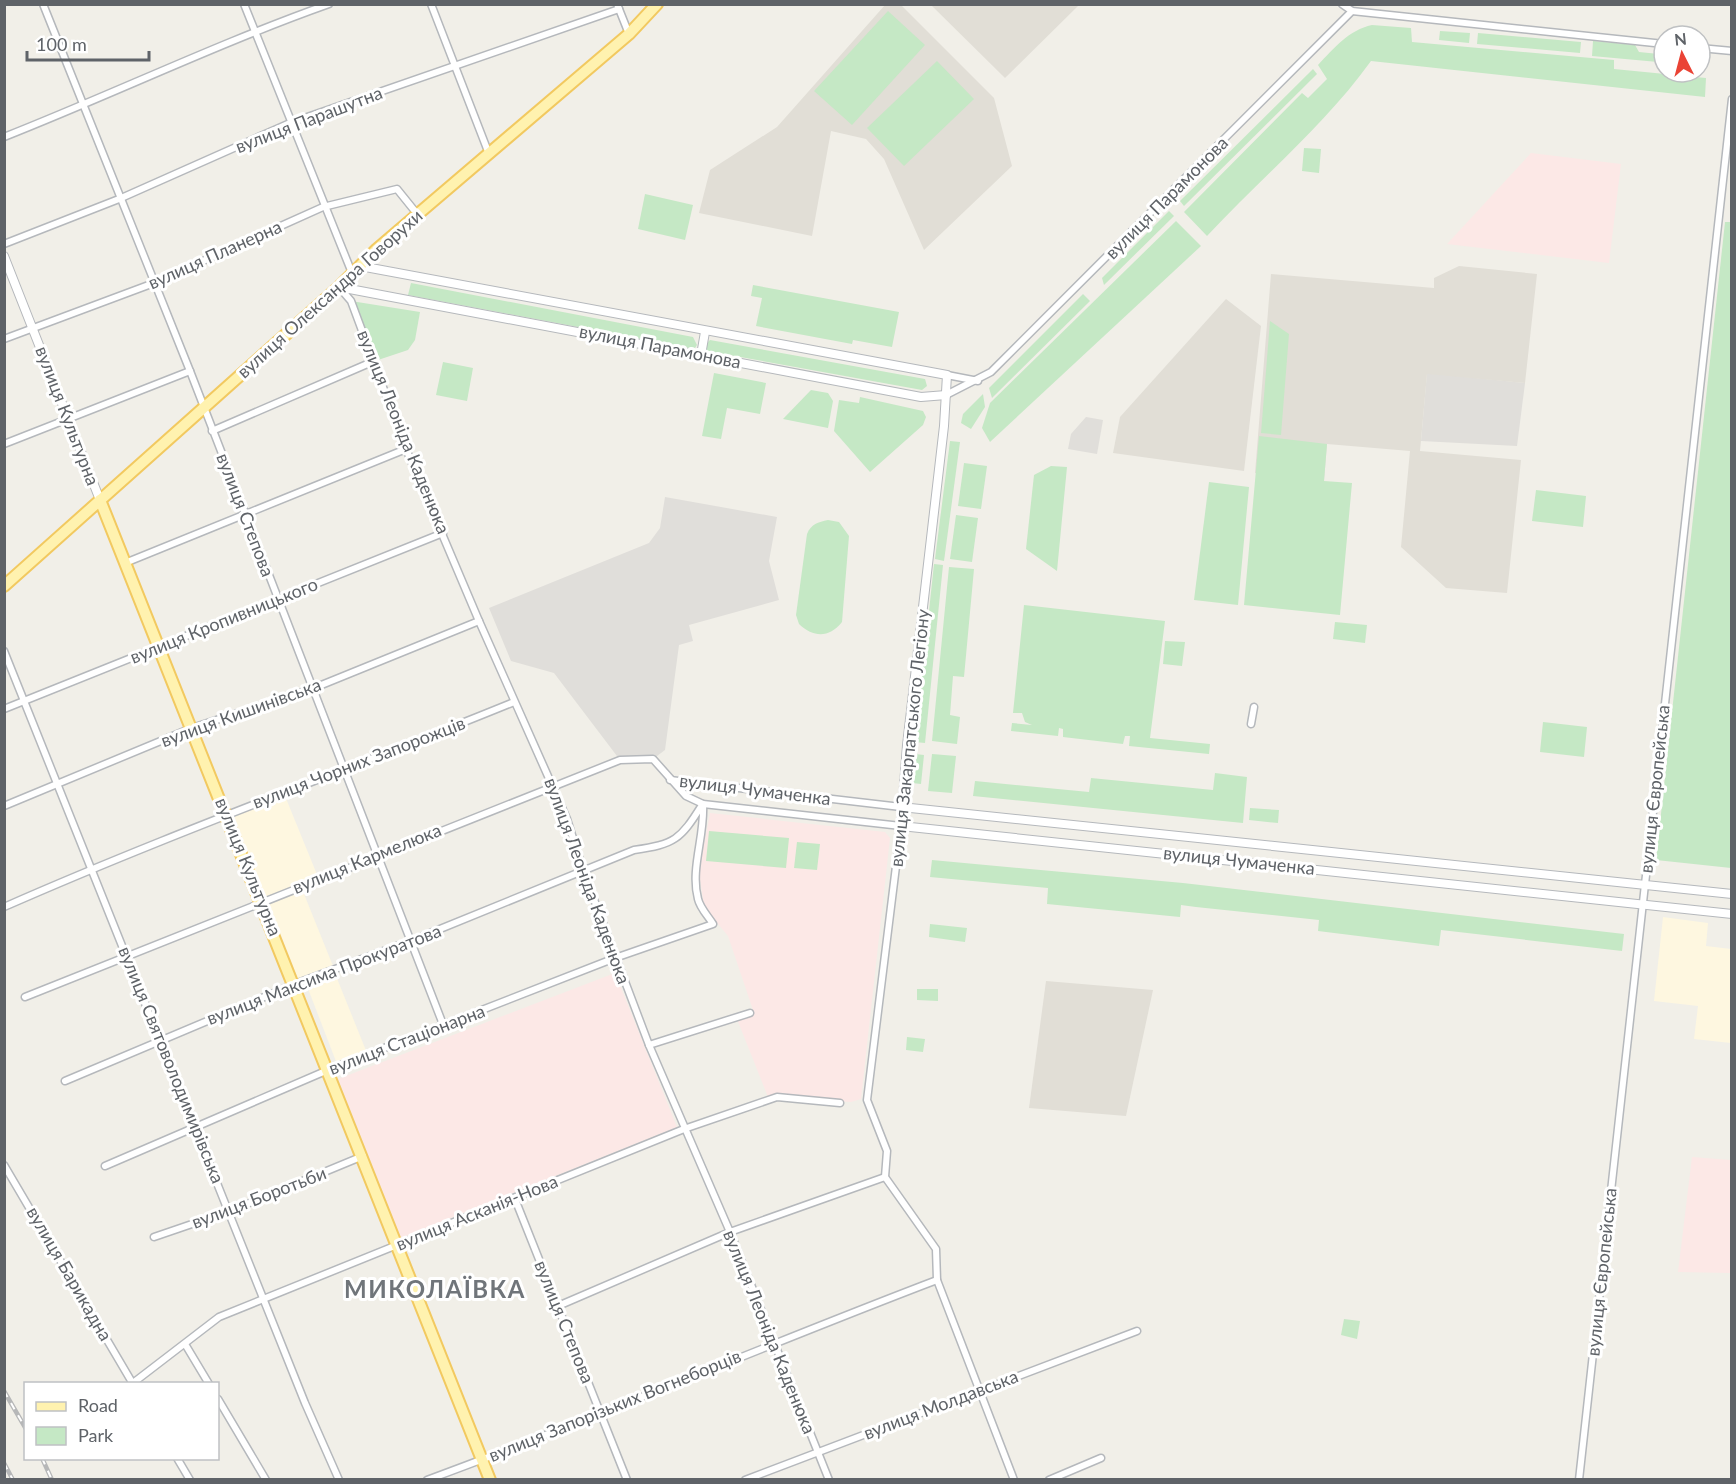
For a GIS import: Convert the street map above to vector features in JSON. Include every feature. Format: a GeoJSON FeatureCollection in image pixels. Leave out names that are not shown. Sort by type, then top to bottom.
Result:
{"type":"FeatureCollection","features":[{"type":"Feature","properties":{"kind":"main road","name":"вулиця Олександра Говорухи"},"geometry":{"type":"LineString","coordinates":[[4,586],[418,214],[629,34],[657,4]]}},
{"type":"Feature","properties":{"kind":"main road","name":"вулиця Культурна"},"geometry":{"type":"LineString","coordinates":[[100,500],[295,984],[490,1479]]}},
{"type":"Feature","properties":{"kind":"street","name":"вулиця Степова"},"geometry":{"type":"LineString","coordinates":[[43,4],[119,199],[190,371],[444,1026]]}},
{"type":"Feature","properties":{"kind":"street"},"geometry":{"type":"LineString","coordinates":[[243,4],[323,207],[356,269]]}},
{"type":"Feature","properties":{"kind":"street"},"geometry":{"type":"LineString","coordinates":[[4,137],[83,106],[254,30],[329,4]]}},
{"type":"Feature","properties":{"kind":"street"},"geometry":{"type":"LineString","coordinates":[[431,4],[489,154]]}},
{"type":"Feature","properties":{"kind":"street"},"geometry":{"type":"LineString","coordinates":[[1342,4],[1352,11],[1652,43]]}},
{"type":"Feature","properties":{"kind":"street"},"geometry":{"type":"LineString","coordinates":[[618,7],[629,34]]}},
{"type":"Feature","properties":{"kind":"street","name":"вулиця Парашутна"},"geometry":{"type":"LineString","coordinates":[[4,244],[119,199],[290,123],[456,67],[618,7]]}},
{"type":"Feature","properties":{"kind":"street","name":"вулиця Парамонова"},"geometry":{"type":"LineString","coordinates":[[339,286],[921,397],[946,395],[978,381],[991,372],[1092,274],[1352,11]]}},
{"type":"Feature","properties":{"kind":"street"},"geometry":{"type":"LineString","coordinates":[[1712,49],[1731,51]]}},
{"type":"Feature","properties":{"kind":"street","name":"вулиця Європейська"},"geometry":{"type":"LineString","coordinates":[[1579,1479],[1731,99]]}},
{"type":"Feature","properties":{"kind":"street","name":"вулиця Планерна"},"geometry":{"type":"LineString","coordinates":[[4,339],[154,283],[323,207],[397,189],[418,214]]}},
{"type":"Feature","properties":{"kind":"street","name":"вулиця Культурна"},"geometry":{"type":"LineString","coordinates":[[4,256],[100,500]]}},
{"type":"Feature","properties":{"kind":"street","name":"вулиця Парамонова"},"geometry":{"type":"LineString","coordinates":[[356,269],[978,381]]}},
{"type":"Feature","properties":{"kind":"street","name":"вулиця Леоніда Каденюка"},"geometry":{"type":"LineString","coordinates":[[339,286],[351,301],[406,449],[514,702],[553,785],[576,842],[584,873],[649,1045],[730,1232],[829,1479]]}},
{"type":"Feature","properties":{"kind":"street"},"geometry":{"type":"LineString","coordinates":[[701,355],[705,332]]}},
{"type":"Feature","properties":{"kind":"street"},"geometry":{"type":"LineString","coordinates":[[212,431],[372,362]]}},
{"type":"Feature","properties":{"kind":"street"},"geometry":{"type":"LineString","coordinates":[[4,444],[190,371]]}},
{"type":"Feature","properties":{"kind":"street","name":"вулиця Закарпатського Легіону"},"geometry":{"type":"LineString","coordinates":[[885,1177],[887,1151],[867,1100],[901,826],[901,807],[947,375]]}},
{"type":"Feature","properties":{"kind":"street"},"geometry":{"type":"LineString","coordinates":[[125,563],[406,449]]}},
{"type":"Feature","properties":{"kind":"street","name":"вулиця Кропивницького"},"geometry":{"type":"LineString","coordinates":[[4,709],[443,533]]}},
{"type":"Feature","properties":{"kind":"street","name":"вулиця Кишинівська"},"geometry":{"type":"LineString","coordinates":[[4,806],[58,786],[192,728],[314,688],[479,621]]}},
{"type":"Feature","properties":{"kind":"street","name":"вулиця Святоволодимирівська"},"geometry":{"type":"LineString","coordinates":[[4,651],[265,1297],[305,1403],[339,1479]]}},
{"type":"Feature","properties":{"kind":"street","name":"вулиця Чорних Запорожців"},"geometry":{"type":"LineString","coordinates":[[4,907],[91,869],[226,815],[344,772],[514,702]]}},
{"type":"Feature","properties":{"kind":"street"},"geometry":{"type":"LineString","coordinates":[[1251,724],[1254,707]]}},
{"type":"Feature","properties":{"kind":"street","name":"вулиця Кармелюка"},"geometry":{"type":"LineString","coordinates":[[25,997],[379,854],[620,760],[653,759],[670,780]]}},
{"type":"Feature","properties":{"kind":"street","name":"вулиця Чумаченка"},"geometry":{"type":"LineString","coordinates":[[670,780],[901,807],[1645,883],[1731,894]]}},
{"type":"Feature","properties":{"kind":"street","name":"вулиця Чумаченка"},"geometry":{"type":"LineString","coordinates":[[670,780],[686,796],[703,804],[1731,914]]}},
{"type":"Feature","properties":{"kind":"street","name":"вулиця Максима Прокуратова"},"geometry":{"type":"LineString","coordinates":[[65,1081],[295,984],[584,873],[634,850],[676,840],[703,804]]}},
{"type":"Feature","properties":{"kind":"street","name":"вулиця Стаціонарна"},"geometry":{"type":"LineString","coordinates":[[105,1166],[195,1125],[328,1070],[615,958],[713,924],[698,901],[697,890],[697,864],[704,822],[703,804]]}},
{"type":"Feature","properties":{"kind":"street"},"geometry":{"type":"LineString","coordinates":[[649,1045],[750,1013]]}},
{"type":"Feature","properties":{"kind":"street","name":"вулиця Асканія-Нова"},"geometry":{"type":"LineString","coordinates":[[134,1382],[219,1317],[684,1129],[777,1097],[840,1103]]}},
{"type":"Feature","properties":{"kind":"street","name":"вулиця Боротьби"},"geometry":{"type":"LineString","coordinates":[[154,1237],[230,1211],[363,1156]]}},
{"type":"Feature","properties":{"kind":"street","name":"вулиця Барикадна"},"geometry":{"type":"LineString","coordinates":[[4,1165],[132,1382]]}},
{"type":"Feature","properties":{"kind":"street"},"geometry":{"type":"LineString","coordinates":[[558,1306],[730,1232],[885,1177],[936,1249],[937,1280],[1014,1479]]}},
{"type":"Feature","properties":{"kind":"street","name":"вулиця Степова"},"geometry":{"type":"LineString","coordinates":[[515,1199],[627,1479]]}},
{"type":"Feature","properties":{"kind":"street","name":"вулиця Запорізьких Вогнеборців"},"geometry":{"type":"LineString","coordinates":[[427,1479],[601,1415],[774,1342],[937,1280]]}},
{"type":"Feature","properties":{"kind":"street","name":"вулиця Молдавська"},"geometry":{"type":"LineString","coordinates":[[745,1479],[1137,1331]]}},
{"type":"Feature","properties":{"kind":"street"},"geometry":{"type":"LineString","coordinates":[[185,1344],[207,1382]]}},
{"type":"Feature","properties":{"kind":"street"},"geometry":{"type":"LineString","coordinates":[[219,1401],[266,1479]]}},
{"type":"Feature","properties":{"kind":"street"},"geometry":{"type":"LineString","coordinates":[[1048,1479],[1101,1458]]}},
{"type":"Feature","properties":{"kind":"street"},"geometry":{"type":"LineString","coordinates":[[178,1460],[190,1479]]}},
{"type":"Feature","properties":{"kind":"shaded area"},"geometry":{"type":"Polygon","coordinates":[[[1076,4],[1078,6],[1005,78],[931,5],[1076,4]]]}},
{"type":"Feature","properties":{"kind":"shaded area"},"geometry":{"type":"Polygon","coordinates":[[[885,5],[901,5],[994,98],[1012,166],[924,250],[884,159],[866,139],[831,131],[812,236],[699,213],[710,170],[777,127],[885,5]]]}},
{"type":"Feature","properties":{"kind":"shaded area"},"geometry":{"type":"Polygon","coordinates":[[[1531,153],[1621,164],[1609,263],[1447,244],[1531,153]]]}},
{"type":"Feature","properties":{"kind":"shaded area"},"geometry":{"type":"Polygon","coordinates":[[[1459,266],[1537,274],[1525,383],[1427,374],[1420,451],[1521,460],[1507,593],[1446,588],[1401,547],[1410,451],[1327,444],[1324,481],[1255,473],[1271,274],[1434,288],[1434,278],[1459,266]]]}},
{"type":"Feature","properties":{"kind":"shaded area"},"geometry":{"type":"Polygon","coordinates":[[[1226,299],[1261,326],[1244,471],[1113,453],[1120,417],[1226,299]]]}},
{"type":"Feature","properties":{"kind":"shaded area"},"geometry":{"type":"Polygon","coordinates":[[[1427,373],[1525,383],[1517,446],[1421,441],[1427,373]]]}},
{"type":"Feature","properties":{"kind":"shaded area"},"geometry":{"type":"Polygon","coordinates":[[[1086,417],[1103,420],[1097,454],[1068,449],[1071,434],[1086,417]]]}},
{"type":"Feature","properties":{"kind":"shaded area"},"geometry":{"type":"Polygon","coordinates":[[[665,497],[777,517],[769,561],[779,600],[689,625],[693,641],[679,645],[665,750],[653,759],[620,760],[554,673],[511,661],[489,608],[649,543],[660,528],[665,497]]]}},
{"type":"Feature","properties":{"kind":"shaded area"},"geometry":{"type":"Polygon","coordinates":[[[285,796],[318,877],[265,897],[234,816],[285,796]]]}},
{"type":"Feature","properties":{"kind":"shaded area"},"geometry":{"type":"Polygon","coordinates":[[[710,813],[885,832],[890,838],[861,1099],[851,1102],[768,1097],[737,1019],[754,1013],[728,936],[704,907],[699,872],[710,813]]]}},
{"type":"Feature","properties":{"kind":"shaded area"},"geometry":{"type":"Polygon","coordinates":[[[302,889],[333,966],[298,979],[268,902],[302,889]]]}},
{"type":"Feature","properties":{"kind":"shaded area"},"geometry":{"type":"Polygon","coordinates":[[[1663,917],[1708,923],[1706,946],[1731,949],[1731,1043],[1694,1039],[1698,1006],[1654,1001],[1663,917]]]}},
{"type":"Feature","properties":{"kind":"shaded area"},"geometry":{"type":"Polygon","coordinates":[[[615,973],[677,1127],[401,1238],[338,1079],[615,973]]]}},
{"type":"Feature","properties":{"kind":"shaded area"},"geometry":{"type":"Polygon","coordinates":[[[336,976],[367,1053],[337,1064],[307,986],[336,976]]]}},
{"type":"Feature","properties":{"kind":"shaded area"},"geometry":{"type":"Polygon","coordinates":[[[1046,981],[1153,990],[1126,1116],[1029,1108],[1046,981]]]}},
{"type":"Feature","properties":{"kind":"shaded area"},"geometry":{"type":"Polygon","coordinates":[[[1692,1157],[1731,1160],[1731,1273],[1678,1272],[1692,1157]]]}},
{"type":"Feature","properties":{"kind":"green space"},"geometry":{"type":"Polygon","coordinates":[[[888,11],[925,45],[852,125],[814,91],[888,11]]]}},
{"type":"Feature","properties":{"kind":"green space"},"geometry":{"type":"Polygon","coordinates":[[[1372,25],[1411,28],[1412,42],[1614,60],[1614,69],[1652,73],[1652,84],[1706,84],[1705,97],[1371,61],[1334,107],[1207,236],[1184,212],[1302,93],[1308,98],[1327,79],[1318,65],[1349,35],[1372,25]]]}},
{"type":"Feature","properties":{"kind":"green space"},"geometry":{"type":"Polygon","coordinates":[[[1440,31],[1470,33],[1469,43],[1439,40],[1440,31]]]}},
{"type":"Feature","properties":{"kind":"green space"},"geometry":{"type":"Polygon","coordinates":[[[1478,33],[1581,42],[1580,53],[1477,44],[1478,33]]]}},
{"type":"Feature","properties":{"kind":"green space"},"geometry":{"type":"Polygon","coordinates":[[[1593,41],[1635,45],[1639,52],[1652,53],[1652,61],[1592,56],[1593,41]]]}},
{"type":"Feature","properties":{"kind":"green space"},"geometry":{"type":"Polygon","coordinates":[[[937,61],[974,99],[904,166],[867,128],[937,61]]]}},
{"type":"Feature","properties":{"kind":"green space"},"geometry":{"type":"Polygon","coordinates":[[[1313,69],[1317,74],[1184,206],[1180,201],[1313,69]]]}},
{"type":"Feature","properties":{"kind":"green space"},"geometry":{"type":"Polygon","coordinates":[[[1304,148],[1321,149],[1319,173],[1302,171],[1304,148]]]}},
{"type":"Feature","properties":{"kind":"green space"},"geometry":{"type":"Polygon","coordinates":[[[645,194],[693,205],[685,240],[638,229],[645,194]]]}},
{"type":"Feature","properties":{"kind":"green space"},"geometry":{"type":"Polygon","coordinates":[[[1169,211],[1174,216],[1104,285],[1102,278],[1169,211]]]}},
{"type":"Feature","properties":{"kind":"green space"},"geometry":{"type":"Polygon","coordinates":[[[1176,221],[1201,246],[990,442],[982,428],[990,403],[1176,221]]]}},
{"type":"Feature","properties":{"kind":"green space"},"geometry":{"type":"Polygon","coordinates":[[[1725,222],[1732,222],[1731,868],[1656,860],[1725,222]]]}},
{"type":"Feature","properties":{"kind":"green space"},"geometry":{"type":"Polygon","coordinates":[[[411,283],[693,337],[697,345],[695,348],[689,348],[408,295],[411,283]]]}},
{"type":"Feature","properties":{"kind":"green space"},"geometry":{"type":"Polygon","coordinates":[[[753,285],[899,312],[892,347],[853,340],[852,344],[756,326],[762,298],[751,296],[753,285]]]}},
{"type":"Feature","properties":{"kind":"green space"},"geometry":{"type":"Polygon","coordinates":[[[1083,294],[1090,301],[992,398],[989,388],[1083,294]]]}},
{"type":"Feature","properties":{"kind":"green space"},"geometry":{"type":"Polygon","coordinates":[[[351,301],[420,312],[415,340],[408,350],[372,362],[351,301]]]}},
{"type":"Feature","properties":{"kind":"green space"},"geometry":{"type":"Polygon","coordinates":[[[1270,321],[1289,334],[1281,435],[1261,433],[1270,321]]]}},
{"type":"Feature","properties":{"kind":"green space"},"geometry":{"type":"Polygon","coordinates":[[[710,340],[925,379],[927,386],[922,390],[707,351],[706,344],[710,340]]]}},
{"type":"Feature","properties":{"kind":"green space"},"geometry":{"type":"Polygon","coordinates":[[[443,362],[473,368],[467,401],[436,395],[443,362]]]}},
{"type":"Feature","properties":{"kind":"green space"},"geometry":{"type":"Polygon","coordinates":[[[714,373],[766,383],[760,414],[727,408],[721,439],[702,436],[714,373]]]}},
{"type":"Feature","properties":{"kind":"green space"},"geometry":{"type":"Polygon","coordinates":[[[811,390],[828,393],[833,401],[828,428],[783,419],[811,390]]]}},
{"type":"Feature","properties":{"kind":"green space"},"geometry":{"type":"Polygon","coordinates":[[[983,394],[985,407],[971,429],[961,423],[963,414],[983,394]]]}},
{"type":"Feature","properties":{"kind":"green space"},"geometry":{"type":"Polygon","coordinates":[[[860,397],[923,411],[926,417],[923,425],[870,472],[834,431],[839,400],[859,403],[860,397]]]}},
{"type":"Feature","properties":{"kind":"green space"},"geometry":{"type":"Polygon","coordinates":[[[1259,436],[1327,444],[1324,481],[1352,483],[1340,615],[1244,605],[1259,436]]]}},
{"type":"Feature","properties":{"kind":"green space"},"geometry":{"type":"Polygon","coordinates":[[[950,441],[960,442],[944,561],[935,559],[950,441]]]}},
{"type":"Feature","properties":{"kind":"green space"},"geometry":{"type":"Polygon","coordinates":[[[964,463],[987,466],[981,509],[958,506],[964,463]]]}},
{"type":"Feature","properties":{"kind":"green space"},"geometry":{"type":"Polygon","coordinates":[[[1051,466],[1067,467],[1057,571],[1026,549],[1034,475],[1051,466]]]}},
{"type":"Feature","properties":{"kind":"green space"},"geometry":{"type":"Polygon","coordinates":[[[1209,482],[1249,487],[1238,605],[1194,600],[1209,482]]]}},
{"type":"Feature","properties":{"kind":"green space"},"geometry":{"type":"Polygon","coordinates":[[[1536,490],[1586,496],[1583,527],[1532,521],[1536,490]]]}},
{"type":"Feature","properties":{"kind":"green space"},"geometry":{"type":"Polygon","coordinates":[[[956,515],[978,518],[972,562],[950,559],[956,515]]]}},
{"type":"Feature","properties":{"kind":"green space"},"geometry":{"type":"Polygon","coordinates":[[[828,520],[839,522],[849,536],[842,622],[832,631],[816,634],[799,624],[796,615],[807,534],[815,524],[828,520]]]}},
{"type":"Feature","properties":{"kind":"green space"},"geometry":{"type":"Polygon","coordinates":[[[934,564],[943,565],[925,743],[915,742],[934,564]]]}},
{"type":"Feature","properties":{"kind":"green space"},"geometry":{"type":"Polygon","coordinates":[[[949,567],[974,569],[964,677],[953,676],[950,715],[960,717],[957,744],[932,741],[949,567]]]}},
{"type":"Feature","properties":{"kind":"green space"},"geometry":{"type":"Polygon","coordinates":[[[1024,605],[1165,621],[1150,738],[1210,744],[1209,754],[1129,746],[1130,736],[1125,736],[1123,744],[1063,737],[1063,729],[1059,728],[1058,736],[1011,731],[1012,723],[1032,725],[1025,722],[1022,713],[1013,713],[1024,605]]]}},
{"type":"Feature","properties":{"kind":"green space"},"geometry":{"type":"Polygon","coordinates":[[[1335,622],[1367,625],[1365,643],[1333,639],[1335,622]]]}},
{"type":"Feature","properties":{"kind":"green space"},"geometry":{"type":"Polygon","coordinates":[[[1165,641],[1185,642],[1182,666],[1163,664],[1165,641]]]}},
{"type":"Feature","properties":{"kind":"green space"},"geometry":{"type":"Polygon","coordinates":[[[1543,722],[1587,727],[1584,757],[1540,752],[1543,722]]]}},
{"type":"Feature","properties":{"kind":"green space"},"geometry":{"type":"Polygon","coordinates":[[[915,754],[924,755],[921,784],[912,783],[915,754]]]}},
{"type":"Feature","properties":{"kind":"green space"},"geometry":{"type":"Polygon","coordinates":[[[932,754],[956,756],[952,793],[928,791],[932,754]]]}},
{"type":"Feature","properties":{"kind":"green space"},"geometry":{"type":"Polygon","coordinates":[[[1215,773],[1247,777],[1243,823],[973,796],[975,781],[1089,792],[1091,778],[1213,790],[1215,773]]]}},
{"type":"Feature","properties":{"kind":"green space"},"geometry":{"type":"Polygon","coordinates":[[[1250,808],[1279,810],[1278,823],[1249,820],[1250,808]]]}},
{"type":"Feature","properties":{"kind":"green space"},"geometry":{"type":"Polygon","coordinates":[[[709,831],[789,838],[786,868],[706,861],[709,831]]]}},
{"type":"Feature","properties":{"kind":"green space"},"geometry":{"type":"Polygon","coordinates":[[[797,842],[820,844],[817,870],[794,868],[797,842]]]}},
{"type":"Feature","properties":{"kind":"green space"},"geometry":{"type":"Polygon","coordinates":[[[932,860],[1183,883],[1624,934],[1622,951],[1441,930],[1439,946],[1318,931],[1319,920],[1181,905],[1180,917],[1047,904],[1048,888],[930,877],[932,860]]]}},
{"type":"Feature","properties":{"kind":"green space"},"geometry":{"type":"Polygon","coordinates":[[[930,924],[967,928],[965,942],[929,937],[930,924]]]}},
{"type":"Feature","properties":{"kind":"green space"},"geometry":{"type":"Polygon","coordinates":[[[917,989],[938,989],[938,1001],[917,1000],[917,989]]]}},
{"type":"Feature","properties":{"kind":"green space"},"geometry":{"type":"Polygon","coordinates":[[[907,1037],[925,1039],[923,1052],[906,1050],[907,1037]]]}},
{"type":"Feature","properties":{"kind":"green space"},"geometry":{"type":"Polygon","coordinates":[[[1344,1319],[1360,1321],[1357,1339],[1341,1335],[1344,1319]]]}},
{"type":"Feature","properties":{"kind":"railway"},"geometry":{"type":"LineString","coordinates":[[4,1391],[24,1426]]}},
{"type":"Feature","properties":{"kind":"railway"},"geometry":{"type":"LineString","coordinates":[[43,1460],[52,1480]]}},
{"type":"Feature","properties":{"kind":"railway"},"geometry":{"type":"LineString","coordinates":[[4,1463],[13,1480]]}},
{"type":"Feature","properties":{"kind":"district","name":"МИКОЛАЇВКА"},"geometry":{"type":"Point","coordinates":[435,1290]}}]}
